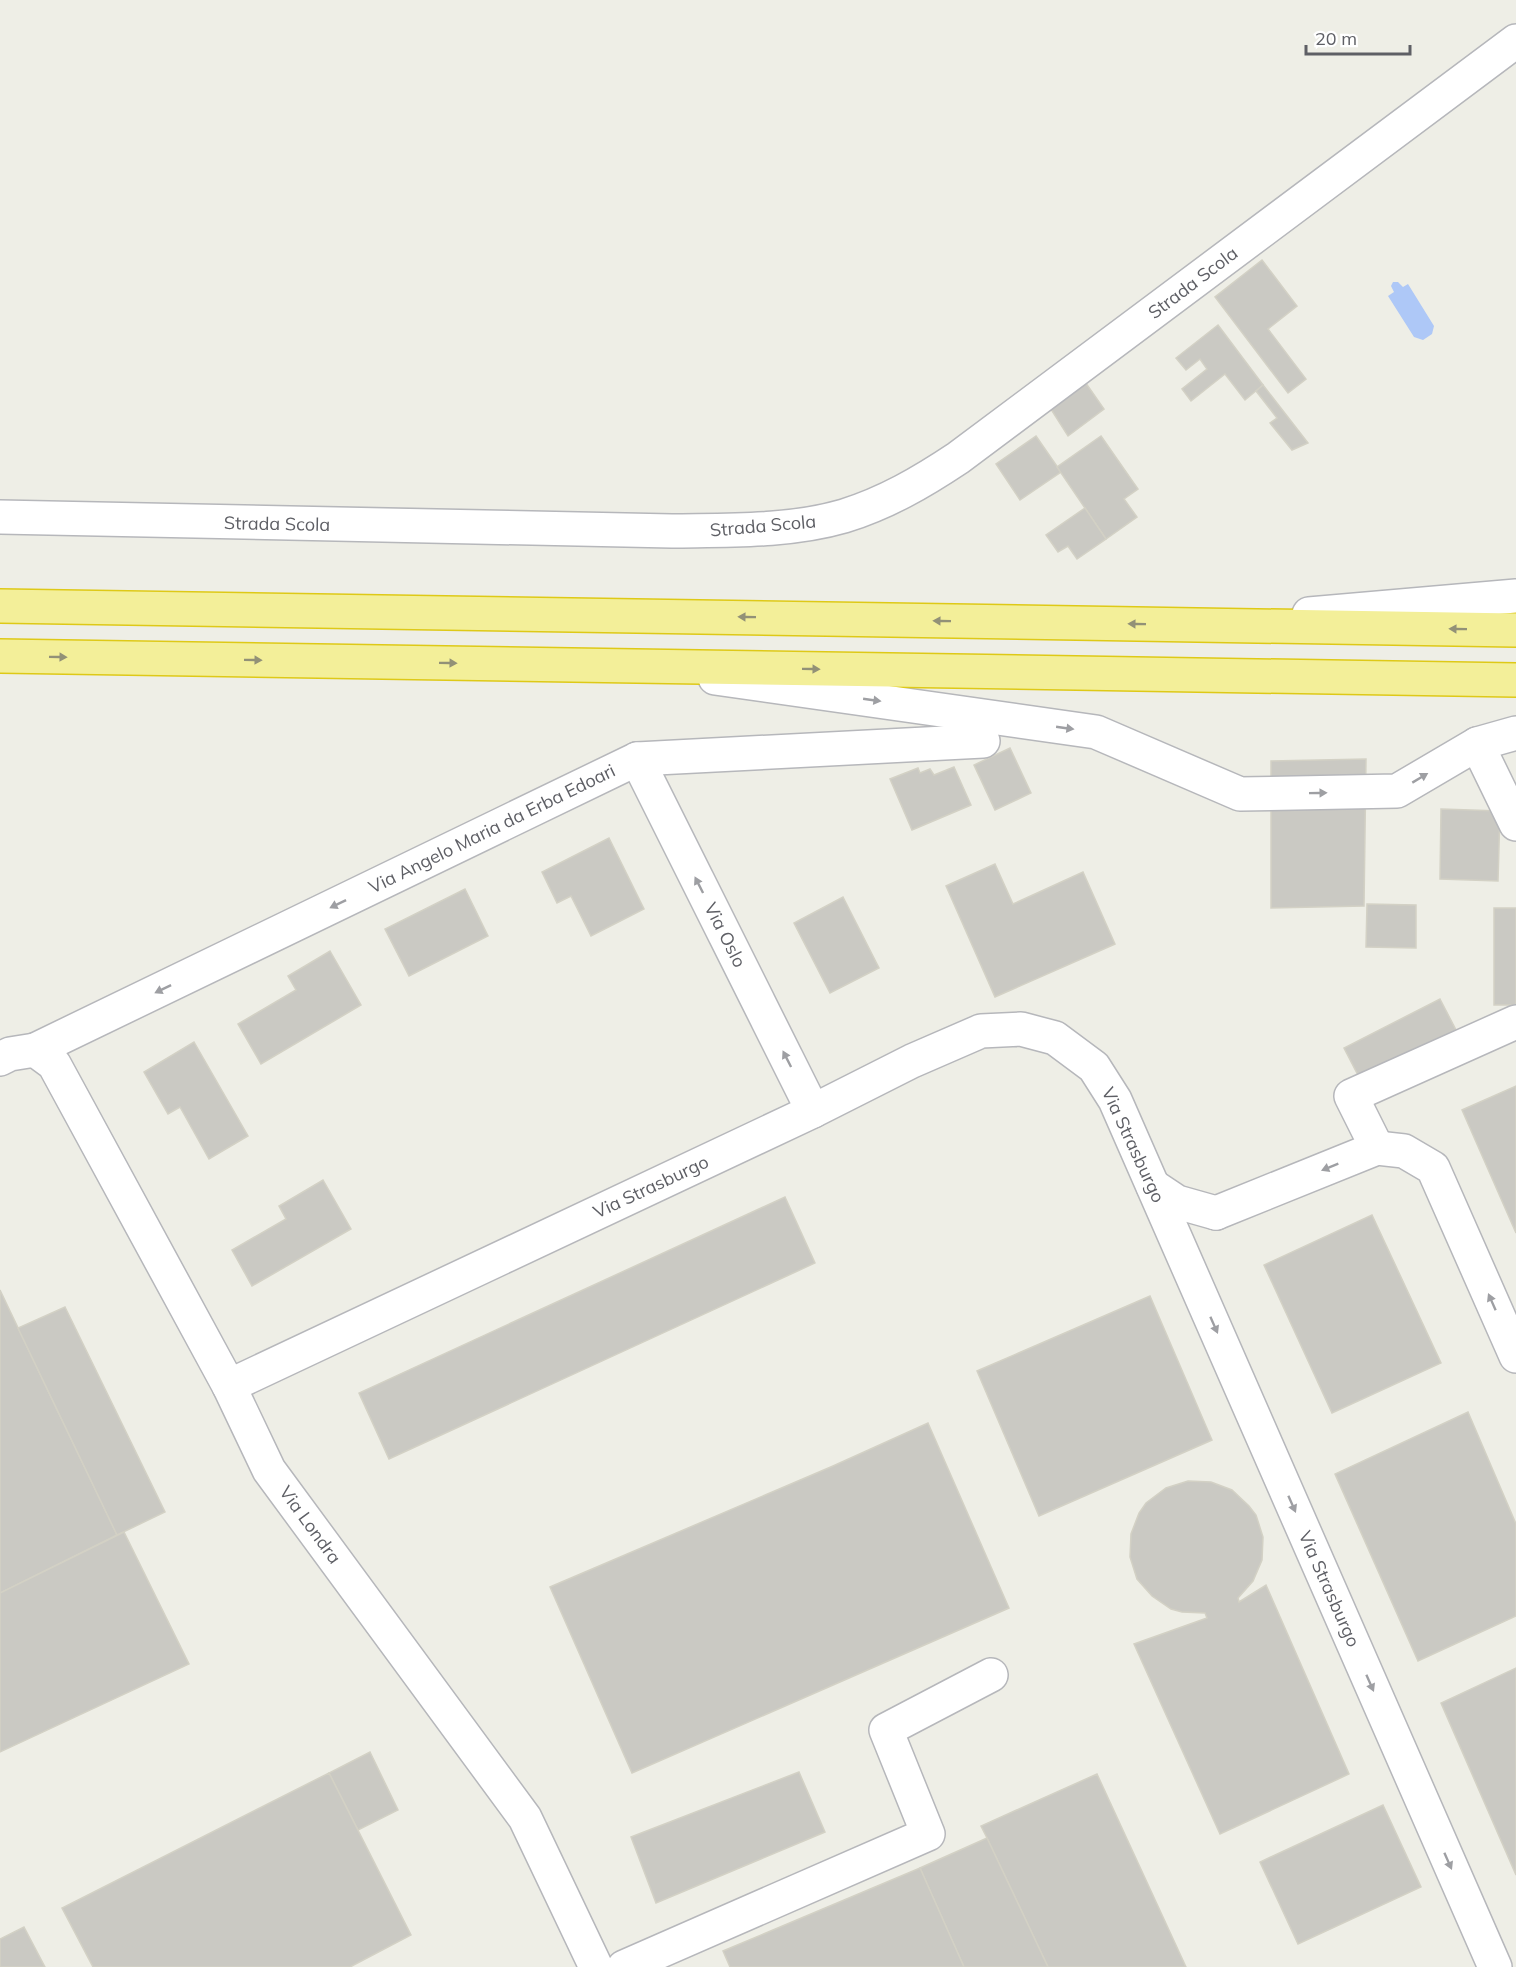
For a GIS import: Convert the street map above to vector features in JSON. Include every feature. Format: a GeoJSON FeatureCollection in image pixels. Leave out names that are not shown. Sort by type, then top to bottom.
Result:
{"type":"FeatureCollection","features":[{"type":"Feature","properties":{"kind":"highway"},"geometry":{"type":"LineString","coordinates":[[0,606],[1516,630]]}},
{"type":"Feature","properties":{"kind":"highway"},"geometry":{"type":"LineString","coordinates":[[0,656],[1516,680]]}},
{"type":"Feature","properties":{"kind":"street","name":"Strada Scola"},"geometry":{"type":"LineString","coordinates":[[0,517],[672,531],[780,527],[843,516],[904,492],[958,458],[1516,41]]}},
{"type":"Feature","properties":{"kind":"street"},"geometry":{"type":"LineString","coordinates":[[1179,624],[1516,596]]}},
{"type":"Feature","properties":{"kind":"street"},"geometry":{"type":"LineString","coordinates":[[627,666],[1096,732],[1240,794],[1397,791],[1477,744],[1516,733]]}},
{"type":"Feature","properties":{"kind":"street","name":"Via Angelo Maria da Erba Edoari"},"geometry":{"type":"LineString","coordinates":[[0,1059],[10,1054],[45,1057],[637,759],[983,741]]}},
{"type":"Feature","properties":{"kind":"street"},"geometry":{"type":"LineString","coordinates":[[1477,744],[1516,824]]}},
{"type":"Feature","properties":{"kind":"street","name":"Via Oslo"},"geometry":{"type":"LineString","coordinates":[[637,759],[813,1111]]}},
{"type":"Feature","properties":{"kind":"street"},"geometry":{"type":"LineString","coordinates":[[1377,1148],[1351,1096],[1516,1022]]}},
{"type":"Feature","properties":{"kind":"street","name":"Via Strasburgo"},"geometry":{"type":"LineString","coordinates":[[229,1386],[813,1111],[912,1061],[981,1031],[1021,1029],[1055,1038],[1094,1067],[1115,1101],[1495,1967]]}},
{"type":"Feature","properties":{"kind":"street","name":"Via Londra"},"geometry":{"type":"LineString","coordinates":[[45,1057],[229,1386],[269,1470],[525,1818],[596,1967]]}},
{"type":"Feature","properties":{"kind":"street"},"geometry":{"type":"LineString","coordinates":[[1153,1186],[1177,1202],[1216,1214],[1377,1148],[1404,1151],[1433,1168],[1516,1356]]}},
{"type":"Feature","properties":{"kind":"street"},"geometry":{"type":"LineString","coordinates":[[1190,1272],[1196,1253],[1216,1214]]}},
{"type":"Feature","properties":{"kind":"street"},"geometry":{"type":"LineString","coordinates":[[624,1967],[928,1834],[886,1730],[991,1676]]}},
{"type":"Feature","properties":{"kind":"water"},"geometry":{"type":"Polygon","coordinates":[[[1393,282],[1398,282],[1403,287],[1408,284],[1434,326],[1432,334],[1423,340],[1414,337],[1388,296],[1394,292],[1391,286],[1393,282]]]}},
{"type":"Feature","properties":{"kind":"building"},"geometry":{"type":"Polygon","coordinates":[[[1262,260],[1297,306],[1268,329],[1306,379],[1288,393],[1215,297],[1262,260]]]}},
{"type":"Feature","properties":{"kind":"building"},"geometry":{"type":"Polygon","coordinates":[[[1218,325],[1263,385],[1245,400],[1225,374],[1191,401],[1182,389],[1207,369],[1200,359],[1186,370],[1176,358],[1218,325]]]}},
{"type":"Feature","properties":{"kind":"building"},"geometry":{"type":"Polygon","coordinates":[[[1083,379],[1104,409],[1068,436],[1047,403],[1083,379]]]}},
{"type":"Feature","properties":{"kind":"building"},"geometry":{"type":"Polygon","coordinates":[[[1263,385],[1308,443],[1292,450],[1270,423],[1277,418],[1256,391],[1263,385]]]}},
{"type":"Feature","properties":{"kind":"building"},"geometry":{"type":"Polygon","coordinates":[[[1036,436],[1061,472],[1020,500],[996,464],[1036,436]]]}},
{"type":"Feature","properties":{"kind":"building"},"geometry":{"type":"Polygon","coordinates":[[[1101,436],[1138,489],[1124,499],[1137,517],[1106,539],[1057,467],[1101,436]]]}},
{"type":"Feature","properties":{"kind":"building"},"geometry":{"type":"Polygon","coordinates":[[[1085,508],[1106,539],[1077,559],[1068,546],[1058,552],[1046,535],[1085,508]]]}},
{"type":"Feature","properties":{"kind":"building"},"geometry":{"type":"Polygon","coordinates":[[[1010,748],[1031,793],[995,810],[974,765],[1010,748]]]}},
{"type":"Feature","properties":{"kind":"building"},"geometry":{"type":"Polygon","coordinates":[[[1366,759],[1364,906],[1271,908],[1271,761],[1366,759]]]}},
{"type":"Feature","properties":{"kind":"building"},"geometry":{"type":"Polygon","coordinates":[[[954,767],[971,805],[912,830],[890,779],[918,768],[920,773],[930,769],[934,775],[954,767]]]}},
{"type":"Feature","properties":{"kind":"building"},"geometry":{"type":"Polygon","coordinates":[[[1441,809],[1500,811],[1498,881],[1440,879],[1441,809]]]}},
{"type":"Feature","properties":{"kind":"building"},"geometry":{"type":"Polygon","coordinates":[[[609,838],[644,909],[591,936],[571,896],[557,903],[542,872],[609,838]]]}},
{"type":"Feature","properties":{"kind":"building"},"geometry":{"type":"Polygon","coordinates":[[[995,864],[1013,904],[1083,872],[1115,944],[995,997],[946,886],[995,864]]]}},
{"type":"Feature","properties":{"kind":"building"},"geometry":{"type":"Polygon","coordinates":[[[465,889],[488,936],[409,976],[385,929],[465,889]]]}},
{"type":"Feature","properties":{"kind":"building"},"geometry":{"type":"Polygon","coordinates":[[[843,897],[879,968],[830,993],[794,923],[843,897]]]}},
{"type":"Feature","properties":{"kind":"building"},"geometry":{"type":"Polygon","coordinates":[[[1367,904],[1416,905],[1416,948],[1366,947],[1367,904]]]}},
{"type":"Feature","properties":{"kind":"building"},"geometry":{"type":"Polygon","coordinates":[[[1494,908],[1516,908],[1516,1005],[1494,1005],[1494,908]]]}},
{"type":"Feature","properties":{"kind":"building"},"geometry":{"type":"Polygon","coordinates":[[[330,951],[361,1005],[261,1064],[238,1024],[296,990],[288,976],[330,951]]]}},
{"type":"Feature","properties":{"kind":"building"},"geometry":{"type":"Polygon","coordinates":[[[1440,999],[1456,1030],[1360,1079],[1344,1048],[1440,999]]]}},
{"type":"Feature","properties":{"kind":"building"},"geometry":{"type":"Polygon","coordinates":[[[194,1042],[248,1136],[209,1159],[180,1107],[168,1114],[144,1072],[194,1042]]]}},
{"type":"Feature","properties":{"kind":"building"},"geometry":{"type":"Polygon","coordinates":[[[1516,1086],[1516,1233],[1462,1110],[1516,1086]]]}},
{"type":"Feature","properties":{"kind":"building"},"geometry":{"type":"Polygon","coordinates":[[[323,1180],[351,1229],[252,1286],[232,1250],[286,1219],[279,1206],[323,1180]]]}},
{"type":"Feature","properties":{"kind":"building"},"geometry":{"type":"Polygon","coordinates":[[[785,1197],[815,1263],[389,1459],[359,1393],[785,1197]]]}},
{"type":"Feature","properties":{"kind":"building"},"geometry":{"type":"Polygon","coordinates":[[[1372,1215],[1441,1363],[1332,1413],[1264,1265],[1372,1215]]]}},
{"type":"Feature","properties":{"kind":"building"},"geometry":{"type":"Polygon","coordinates":[[[0,1290],[117,1535],[0,1593],[0,1290]]]}},
{"type":"Feature","properties":{"kind":"building"},"geometry":{"type":"Polygon","coordinates":[[[1150,1296],[1212,1440],[1039,1516],[977,1371],[1150,1296]]]}},
{"type":"Feature","properties":{"kind":"building"},"geometry":{"type":"Polygon","coordinates":[[[65,1307],[165,1512],[117,1535],[18,1328],[65,1307]]]}},
{"type":"Feature","properties":{"kind":"building"},"geometry":{"type":"Polygon","coordinates":[[[1468,1412],[1516,1524],[1516,1616],[1418,1661],[1335,1474],[1468,1412]]]}},
{"type":"Feature","properties":{"kind":"building"},"geometry":{"type":"Polygon","coordinates":[[[928,1423],[1009,1608],[632,1773],[550,1587],[928,1423]]]}},
{"type":"Feature","properties":{"kind":"building"},"geometry":{"type":"Polygon","coordinates":[[[1188,1481],[1211,1482],[1232,1490],[1256,1515],[1263,1537],[1262,1560],[1253,1581],[1238,1598],[1239,1602],[1266,1585],[1349,1774],[1220,1834],[1134,1644],[1207,1618],[1205,1613],[1171,1609],[1152,1596],[1137,1579],[1130,1557],[1131,1534],[1139,1513],[1146,1503],[1166,1488],[1188,1481]]]}},
{"type":"Feature","properties":{"kind":"building"},"geometry":{"type":"Polygon","coordinates":[[[124,1532],[189,1664],[0,1752],[0,1593],[124,1532]]]}},
{"type":"Feature","properties":{"kind":"building"},"geometry":{"type":"Polygon","coordinates":[[[1516,1668],[1516,1875],[1441,1703],[1516,1668]]]}},
{"type":"Feature","properties":{"kind":"building"},"geometry":{"type":"Polygon","coordinates":[[[370,1752],[398,1810],[358,1830],[329,1773],[370,1752]]]}},
{"type":"Feature","properties":{"kind":"building"},"geometry":{"type":"Polygon","coordinates":[[[799,1772],[825,1832],[656,1903],[631,1837],[799,1772]]]}},
{"type":"Feature","properties":{"kind":"building"},"geometry":{"type":"Polygon","coordinates":[[[329,1773],[411,1935],[350,1967],[93,1967],[62,1908],[329,1773]]]}},
{"type":"Feature","properties":{"kind":"building"},"geometry":{"type":"Polygon","coordinates":[[[1097,1774],[1186,1967],[1048,1967],[981,1826],[1097,1774]]]}},
{"type":"Feature","properties":{"kind":"building"},"geometry":{"type":"Polygon","coordinates":[[[1383,1805],[1421,1887],[1298,1944],[1260,1862],[1383,1805]]]}},
{"type":"Feature","properties":{"kind":"building"},"geometry":{"type":"Polygon","coordinates":[[[987,1838],[1048,1967],[964,1967],[920,1868],[987,1838]]]}},
{"type":"Feature","properties":{"kind":"building"},"geometry":{"type":"Polygon","coordinates":[[[920,1868],[964,1967],[730,1967],[723,1951],[920,1868]]]}},
{"type":"Feature","properties":{"kind":"building"},"geometry":{"type":"Polygon","coordinates":[[[24,1927],[45,1967],[0,1967],[0,1939],[24,1927]]]}}]}
